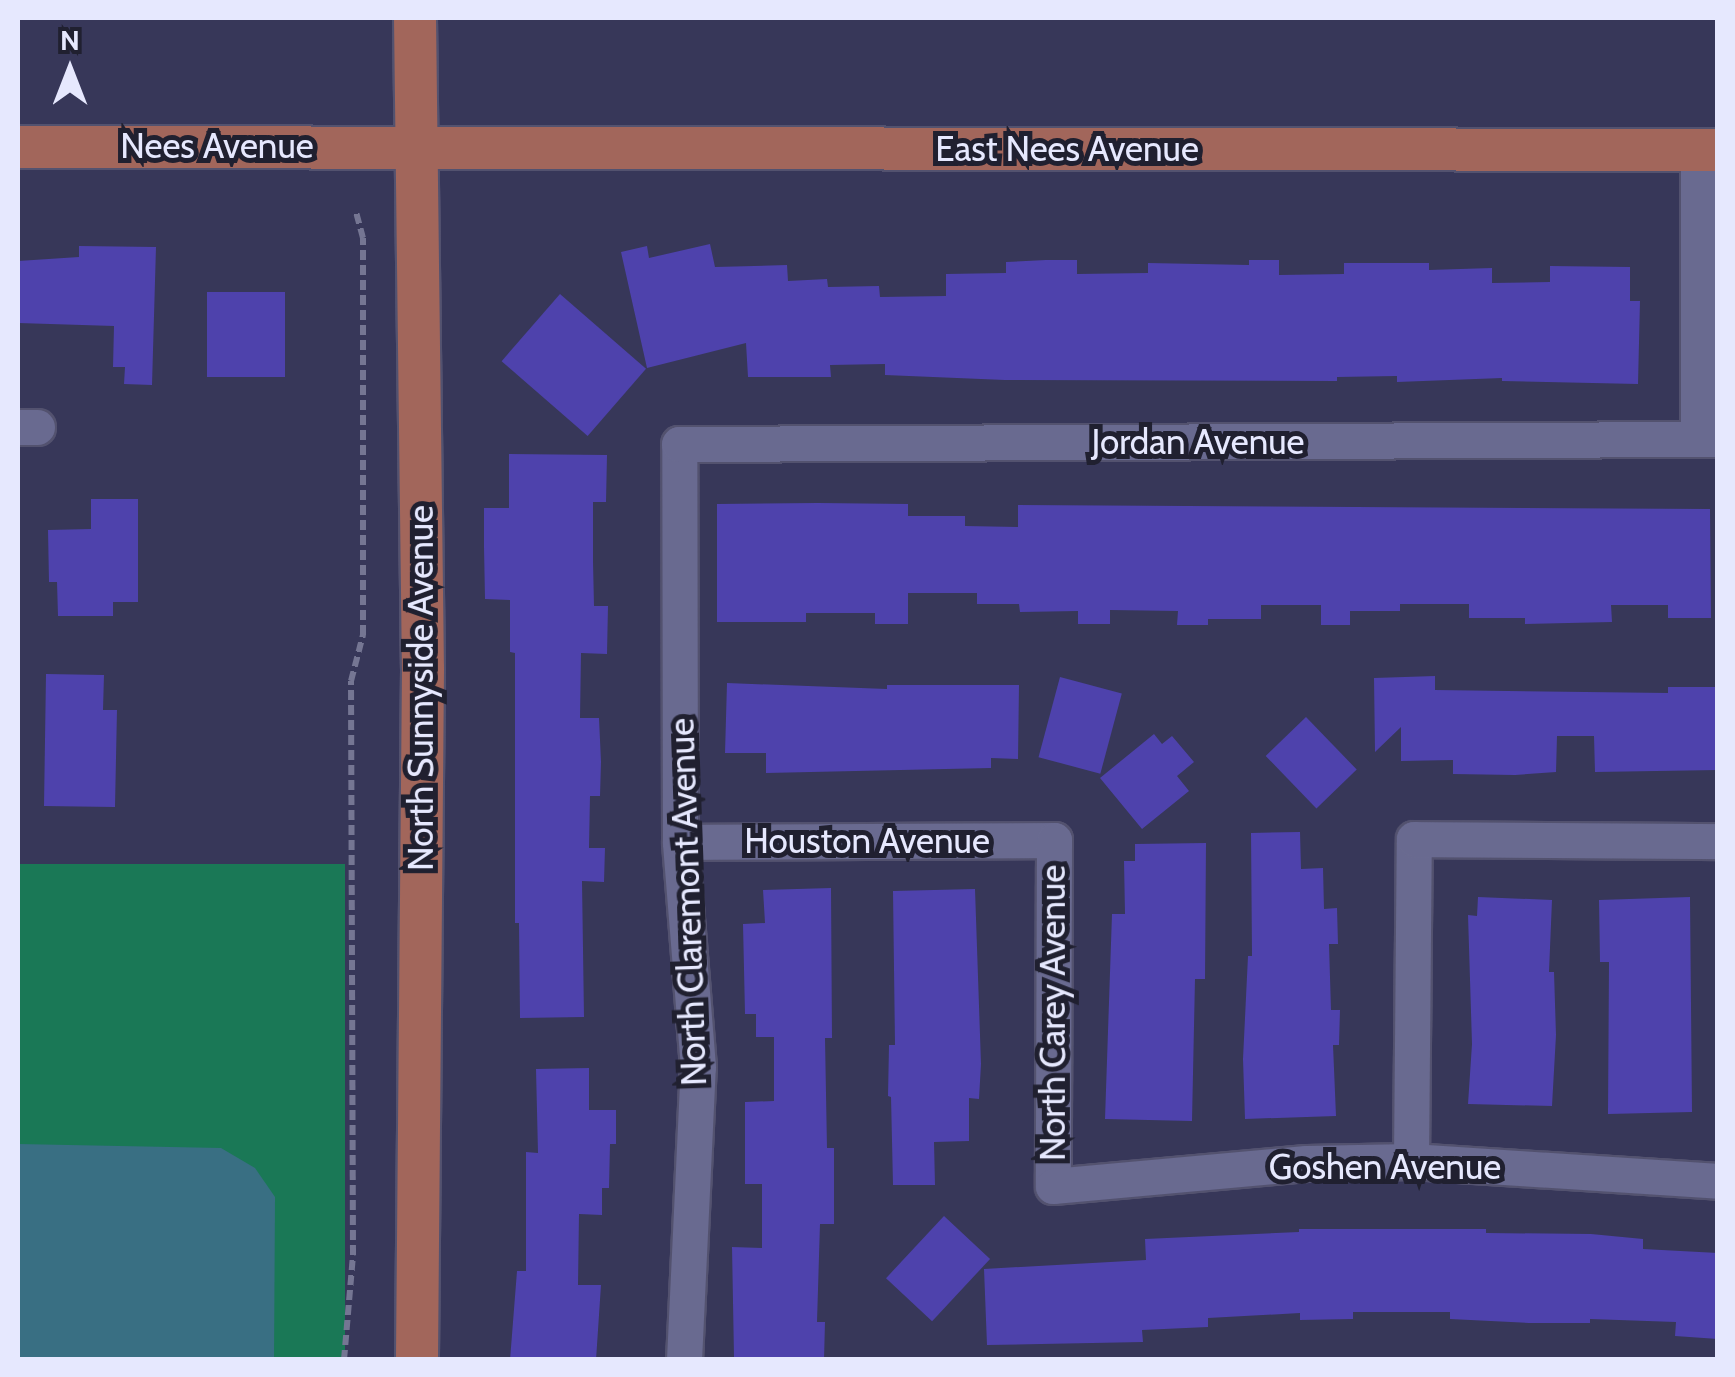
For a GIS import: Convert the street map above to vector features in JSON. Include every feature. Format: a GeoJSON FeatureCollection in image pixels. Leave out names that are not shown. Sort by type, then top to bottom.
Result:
{"type":"FeatureCollection","features":[{"type":"Feature","properties":{"kind":"main road","name":"North Sunnyside Avenue"},"geometry":{"type":"LineString","coordinates":[[415,18],[423,707],[416,1360]]}},
{"type":"Feature","properties":{"kind":"main road","name":"Nees Avenue"},"geometry":{"type":"LineString","coordinates":[[18,147],[417,146]]}},
{"type":"Feature","properties":{"kind":"main road","name":"East Nees Avenue"},"geometry":{"type":"LineString","coordinates":[[417,146],[1708,150]]}},
{"type":"Feature","properties":{"kind":"street"},"geometry":{"type":"LineString","coordinates":[[1708,150],[1708,439]]}},
{"type":"Feature","properties":{"kind":"street","name":"Jordan Avenue"},"geometry":{"type":"LineString","coordinates":[[679,444],[1708,439]]}},
{"type":"Feature","properties":{"kind":"street","name":"North Claremont Avenue"},"geometry":{"type":"LineString","coordinates":[[679,444],[680,842],[698,1067],[684,1360]]}},
{"type":"Feature","properties":{"kind":"street","name":"Houston Avenue"},"geometry":{"type":"LineString","coordinates":[[680,842],[1054,840]]}},
{"type":"Feature","properties":{"kind":"street","name":"North Carey Avenue"},"geometry":{"type":"LineString","coordinates":[[1053,1186],[1054,840]]}},
{"type":"Feature","properties":{"kind":"street"},"geometry":{"type":"LineString","coordinates":[[1411,1161],[1414,840],[1718,841]]}},
{"type":"Feature","properties":{"kind":"street","name":"Goshen Avenue"},"geometry":{"type":"LineString","coordinates":[[1053,1186],[1306,1163],[1411,1161],[1718,1182]]}},
{"type":"Feature","properties":{"kind":"path"},"geometry":{"type":"LineString","coordinates":[[344,1360],[352,1255],[351,681],[364,635],[362,238],[356,211]]}},
{"type":"Feature","properties":{"kind":"green space"},"geometry":{"type":"Polygon","coordinates":[[[18,864],[345,864],[345,1360],[18,1360],[18,864]]]}},
{"type":"Feature","properties":{"kind":"water"},"geometry":{"type":"Polygon","coordinates":[[[18,1144],[221,1148],[255,1168],[275,1197],[274,1359],[18,1359],[18,1144]]]}},
{"type":"Feature","properties":{"kind":"building"},"geometry":{"type":"Polygon","coordinates":[[[710,244],[715,267],[787,265],[788,281],[827,279],[828,287],[879,286],[880,297],[946,296],[946,274],[1006,273],[1006,262],[1046,260],[1077,260],[1077,274],[1148,273],[1148,263],[1249,265],[1249,260],[1279,260],[1279,275],[1344,274],[1344,263],[1429,263],[1429,270],[1492,268],[1492,283],[1550,282],[1550,266],[1630,267],[1630,301],[1640,301],[1638,384],[1502,378],[1397,382],[1397,376],[1337,377],[1337,381],[1005,380],[885,375],[885,364],[830,365],[831,377],[748,377],[746,343],[647,368],[621,252],[647,246],[649,258],[710,244]]]}},
{"type":"Feature","properties":{"kind":"building"},"geometry":{"type":"Polygon","coordinates":[[[79,246],[156,247],[152,385],[124,384],[125,367],[113,367],[114,326],[18,323],[18,261],[79,257],[79,246]]]}},
{"type":"Feature","properties":{"kind":"building"},"geometry":{"type":"Polygon","coordinates":[[[207,292],[285,292],[285,377],[207,377],[207,292]]]}},
{"type":"Feature","properties":{"kind":"building"},"geometry":{"type":"Polygon","coordinates":[[[560,294],[646,369],[588,436],[502,361],[560,294]]]}},
{"type":"Feature","properties":{"kind":"building"},"geometry":{"type":"Polygon","coordinates":[[[509,454],[607,455],[606,502],[593,502],[593,561],[594,606],[608,606],[607,654],[581,653],[580,718],[599,718],[601,762],[600,796],[590,796],[589,848],[605,848],[604,882],[582,881],[584,1017],[520,1018],[519,923],[515,923],[515,653],[510,652],[510,600],[485,599],[484,508],[509,508],[509,454]]]}},
{"type":"Feature","properties":{"kind":"building"},"geometry":{"type":"Polygon","coordinates":[[[91,499],[138,499],[138,602],[113,602],[113,616],[58,616],[57,582],[49,582],[48,530],[91,529],[91,499]]]}},
{"type":"Feature","properties":{"kind":"building"},"geometry":{"type":"Polygon","coordinates":[[[717,504],[908,504],[908,516],[965,516],[965,526],[1018,527],[1018,505],[1710,509],[1711,618],[1668,618],[1668,605],[1611,605],[1612,622],[1525,624],[1525,618],[1469,618],[1469,604],[1400,604],[1400,611],[1350,611],[1350,625],[1321,625],[1321,605],[1261,605],[1261,619],[1208,619],[1208,625],[1177,625],[1178,611],[1110,610],[1110,624],[1078,624],[1078,611],[1020,612],[1019,604],[977,604],[977,593],[908,593],[908,624],[875,624],[875,613],[806,613],[806,622],[717,622],[717,504]]]}},
{"type":"Feature","properties":{"kind":"building"},"geometry":{"type":"Polygon","coordinates":[[[46,674],[104,675],[103,710],[117,710],[115,807],[44,806],[46,674]]]}},
{"type":"Feature","properties":{"kind":"building"},"geometry":{"type":"Polygon","coordinates":[[[1435,676],[1435,690],[1668,693],[1668,687],[1718,687],[1718,770],[1595,772],[1594,736],[1557,736],[1556,772],[1515,775],[1453,774],[1453,760],[1401,761],[1401,727],[1375,752],[1374,678],[1435,676]]]}},
{"type":"Feature","properties":{"kind":"building"},"geometry":{"type":"Polygon","coordinates":[[[1060,677],[1122,694],[1100,774],[1039,757],[1060,677]]]}},
{"type":"Feature","properties":{"kind":"building"},"geometry":{"type":"Polygon","coordinates":[[[727,683],[887,689],[887,685],[1019,685],[1018,759],[991,758],[991,768],[766,773],[766,753],[725,753],[727,683]]]}},
{"type":"Feature","properties":{"kind":"building"},"geometry":{"type":"Polygon","coordinates":[[[1306,717],[1357,770],[1316,808],[1266,756],[1306,717]]]}},
{"type":"Feature","properties":{"kind":"building"},"geometry":{"type":"Polygon","coordinates":[[[1154,734],[1162,744],[1172,736],[1194,762],[1177,776],[1189,791],[1142,829],[1100,778],[1154,734]]]}},
{"type":"Feature","properties":{"kind":"building"},"geometry":{"type":"Polygon","coordinates":[[[1300,832],[1301,869],[1323,868],[1324,909],[1337,908],[1338,944],[1329,944],[1331,1010],[1340,1010],[1339,1045],[1333,1045],[1336,1116],[1245,1119],[1243,1059],[1248,956],[1252,956],[1251,833],[1300,832]]]}},
{"type":"Feature","properties":{"kind":"building"},"geometry":{"type":"Polygon","coordinates":[[[1206,843],[1205,979],[1195,979],[1192,1121],[1105,1119],[1112,914],[1125,914],[1124,861],[1135,861],[1135,844],[1206,843]]]}},
{"type":"Feature","properties":{"kind":"building"},"geometry":{"type":"Polygon","coordinates":[[[831,888],[832,1038],[825,1038],[827,1148],[834,1148],[834,1224],[820,1224],[817,1322],[825,1322],[824,1360],[734,1357],[732,1247],[762,1248],[762,1184],[745,1184],[745,1102],[774,1101],[774,1037],[756,1037],[756,1014],[745,1014],[743,924],[765,923],[763,890],[831,888]]]}},
{"type":"Feature","properties":{"kind":"building"},"geometry":{"type":"Polygon","coordinates":[[[975,889],[981,1064],[979,1099],[969,1098],[969,1141],[934,1142],[935,1185],[893,1185],[888,1096],[889,1045],[895,1045],[893,891],[975,889]]]}},
{"type":"Feature","properties":{"kind":"building"},"geometry":{"type":"Polygon","coordinates":[[[1478,897],[1552,900],[1549,972],[1554,972],[1556,1035],[1552,1106],[1468,1104],[1472,1044],[1468,915],[1477,916],[1478,897]]]}},
{"type":"Feature","properties":{"kind":"building"},"geometry":{"type":"Polygon","coordinates":[[[1690,897],[1692,1112],[1608,1114],[1609,962],[1600,962],[1599,900],[1690,897]]]}},
{"type":"Feature","properties":{"kind":"building"},"geometry":{"type":"Polygon","coordinates":[[[589,1068],[589,1110],[616,1110],[616,1144],[610,1144],[609,1188],[602,1188],[602,1215],[579,1214],[578,1285],[601,1285],[596,1360],[510,1360],[517,1271],[526,1271],[526,1152],[538,1153],[536,1069],[589,1068]]]}},
{"type":"Feature","properties":{"kind":"building"},"geometry":{"type":"Polygon","coordinates":[[[944,1216],[990,1259],[932,1321],[886,1278],[944,1216]]]}},
{"type":"Feature","properties":{"kind":"building"},"geometry":{"type":"Polygon","coordinates":[[[1299,1229],[1486,1229],[1486,1233],[1591,1234],[1643,1239],[1643,1249],[1718,1253],[1718,1339],[1675,1336],[1676,1322],[1590,1319],[1590,1323],[1529,1323],[1450,1319],[1450,1312],[1353,1312],[1353,1319],[1300,1320],[1300,1313],[1208,1318],[1208,1327],[1142,1330],[1143,1342],[987,1345],[984,1269],[1146,1260],[1145,1239],[1299,1229]]]}}]}
